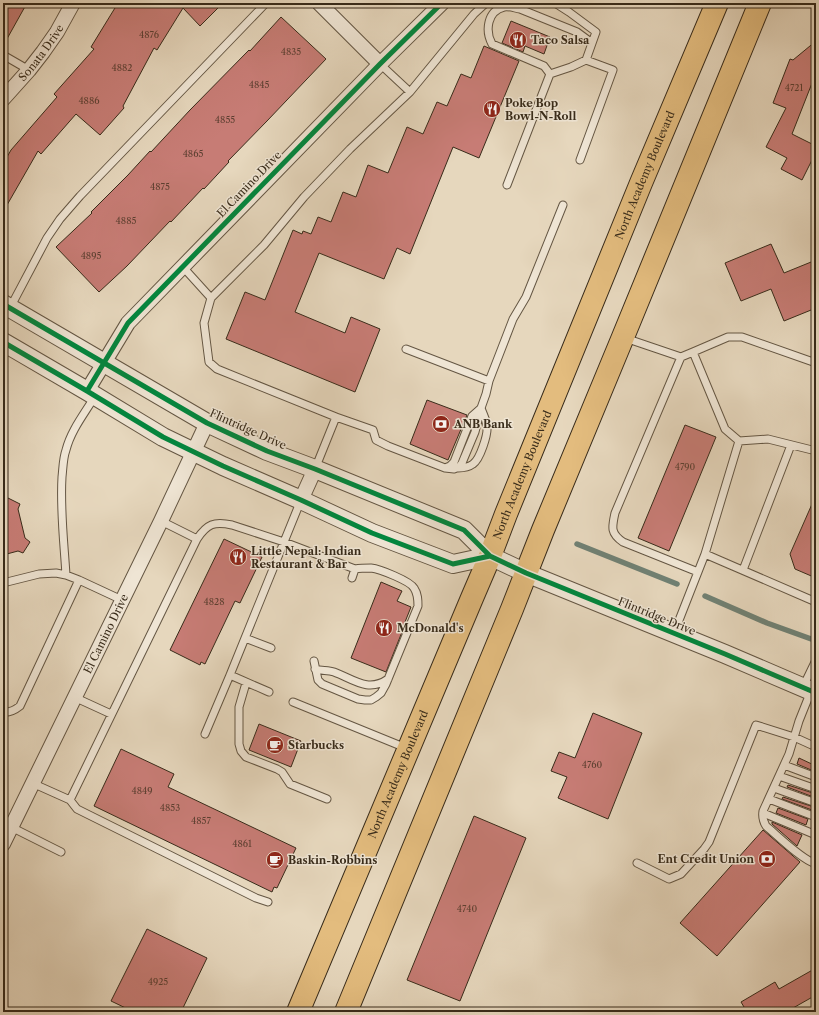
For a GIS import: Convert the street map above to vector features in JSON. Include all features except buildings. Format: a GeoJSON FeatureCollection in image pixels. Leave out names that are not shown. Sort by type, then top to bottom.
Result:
{"type":"FeatureCollection","features":[{"type":"Feature","properties":{"kind":"highway","name":"North Academy Boulevard"},"geometry":{"type":"LineString","coordinates":[[298,1012],[490,556],[641,183],[717,3]]}},
{"type":"Feature","properties":{"kind":"highway"},"geometry":{"type":"LineString","coordinates":[[346,1012],[760,3]]}},
{"type":"Feature","properties":{"kind":"street","name":"Sonata Drive"},"geometry":{"type":"LineString","coordinates":[[3,99],[30,70],[57,32],[73,3]]}},
{"type":"Feature","properties":{"kind":"street"},"geometry":{"type":"LineString","coordinates":[[319,3],[380,64]]}},
{"type":"Feature","properties":{"kind":"street","name":"El Camino Drive"},"geometry":{"type":"LineString","coordinates":[[91,393],[104,363],[128,323],[380,64],[442,3]]}},
{"type":"Feature","properties":{"kind":"street","name":"Flintridge Drive"},"geometry":{"type":"LineString","coordinates":[[6,306],[207,422],[267,451],[464,530],[490,556],[526,573],[810,690]]}},
{"type":"Feature","properties":{"kind":"street"},"geometry":{"type":"LineString","coordinates":[[3,342],[163,437],[223,466],[372,533],[453,564],[490,556]]}},
{"type":"Feature","properties":{"kind":"street","name":"El Camino Drive"},"geometry":{"type":"LineString","coordinates":[[3,842],[161,521],[207,422]]}},
{"type":"Feature","properties":{"kind":"street"},"geometry":{"type":"LineString","coordinates":[[301,500],[315,469]]}},
{"type":"Feature","properties":{"kind":"lane"},"geometry":{"type":"LineString","coordinates":[[6,306],[60,219],[80,196],[266,3]]}},
{"type":"Feature","properties":{"kind":"lane"},"geometry":{"type":"LineString","coordinates":[[480,408],[486,420],[487,434],[478,459],[474,464],[468,466],[454,469],[445,468],[376,440],[373,430],[336,417],[217,368],[209,362],[204,323],[211,298],[264,245],[304,197],[350,149],[410,92],[474,14],[486,3]]}},
{"type":"Feature","properties":{"kind":"lane"},"geometry":{"type":"LineString","coordinates":[[550,74],[586,60],[596,32],[555,3]]}},
{"type":"Feature","properties":{"kind":"lane"},"geometry":{"type":"LineString","coordinates":[[550,74],[544,66],[492,44],[489,37],[488,22],[497,10],[504,7],[520,9],[577,32],[592,44]]}},
{"type":"Feature","properties":{"kind":"lane"},"geometry":{"type":"LineString","coordinates":[[3,55],[30,70]]}},
{"type":"Feature","properties":{"kind":"lane"},"geometry":{"type":"LineString","coordinates":[[580,160],[613,70],[586,60]]}},
{"type":"Feature","properties":{"kind":"lane"},"geometry":{"type":"LineString","coordinates":[[380,64],[410,92]]}},
{"type":"Feature","properties":{"kind":"lane"},"geometry":{"type":"LineString","coordinates":[[507,185],[550,74]]}},
{"type":"Feature","properties":{"kind":"lane"},"geometry":{"type":"LineString","coordinates":[[454,469],[462,463],[475,432],[480,408],[486,394],[489,381],[513,319],[526,297],[563,205]]}},
{"type":"Feature","properties":{"kind":"lane"},"geometry":{"type":"LineString","coordinates":[[182,266],[211,298]]}},
{"type":"Feature","properties":{"kind":"lane"},"geometry":{"type":"LineString","coordinates":[[623,337],[681,357],[728,337],[742,337],[816,362]]}},
{"type":"Feature","properties":{"kind":"lane"},"geometry":{"type":"LineString","coordinates":[[406,349],[489,381]]}},
{"type":"Feature","properties":{"kind":"lane"},"geometry":{"type":"LineString","coordinates":[[694,352],[725,429],[739,441],[768,439],[816,452]]}},
{"type":"Feature","properties":{"kind":"lane"},"geometry":{"type":"LineString","coordinates":[[681,357],[615,513],[613,528],[616,537],[623,542],[698,572]]}},
{"type":"Feature","properties":{"kind":"lane"},"geometry":{"type":"LineString","coordinates":[[66,575],[61,489],[65,450],[91,393]]}},
{"type":"Feature","properties":{"kind":"lane"},"geometry":{"type":"LineString","coordinates":[[445,468],[454,462],[472,416],[480,408]]}},
{"type":"Feature","properties":{"kind":"lane"},"geometry":{"type":"LineString","coordinates":[[315,469],[336,417]]}},
{"type":"Feature","properties":{"kind":"lane"},"geometry":{"type":"LineString","coordinates":[[674,633],[705,554],[739,441]]}},
{"type":"Feature","properties":{"kind":"lane"},"geometry":{"type":"LineString","coordinates":[[743,570],[791,445]]}},
{"type":"Feature","properties":{"kind":"lane"},"geometry":{"type":"LineString","coordinates":[[206,734],[301,500]]}},
{"type":"Feature","properties":{"kind":"lane"},"geometry":{"type":"LineString","coordinates":[[161,521],[196,539]]}},
{"type":"Feature","properties":{"kind":"lane"},"geometry":{"type":"LineString","coordinates":[[70,800],[196,539],[203,530],[210,525],[224,523],[232,525],[284,542],[355,569],[376,569],[408,582],[414,587],[417,593],[418,606],[388,679],[381,693],[376,697],[371,700],[358,699],[322,684],[318,680],[314,661]]}},
{"type":"Feature","properties":{"kind":"lane"},"geometry":{"type":"LineString","coordinates":[[705,554],[816,602]]}},
{"type":"Feature","properties":{"kind":"lane"},"geometry":{"type":"LineString","coordinates":[[352,578],[355,569]]}},
{"type":"Feature","properties":{"kind":"lane"},"geometry":{"type":"LineString","coordinates":[[3,583],[39,574],[56,572],[79,580],[122,600]]}},
{"type":"Feature","properties":{"kind":"lane"},"geometry":{"type":"LineString","coordinates":[[3,712],[12,712],[20,706],[79,580]]}},
{"type":"Feature","properties":{"kind":"lane"},"geometry":{"type":"LineString","coordinates":[[246,638],[271,648]]}},
{"type":"Feature","properties":{"kind":"lane"},"geometry":{"type":"LineString","coordinates":[[816,660],[810,690],[798,721],[789,754],[762,816],[763,822],[766,826],[804,858],[816,864]]}},
{"type":"Feature","properties":{"kind":"lane"},"geometry":{"type":"LineString","coordinates":[[315,669],[334,672],[361,684],[368,685],[379,684],[388,679]]}},
{"type":"Feature","properties":{"kind":"lane"},"geometry":{"type":"LineString","coordinates":[[230,675],[269,692]]}},
{"type":"Feature","properties":{"kind":"lane"},"geometry":{"type":"LineString","coordinates":[[246,683],[239,706],[239,744],[241,752],[246,757],[282,772],[290,784],[327,799]]}},
{"type":"Feature","properties":{"kind":"lane"},"geometry":{"type":"LineString","coordinates":[[74,697],[111,714]]}},
{"type":"Feature","properties":{"kind":"lane"},"geometry":{"type":"LineString","coordinates":[[293,702],[408,749]]}},
{"type":"Feature","properties":{"kind":"lane"},"geometry":{"type":"LineString","coordinates":[[637,863],[668,879],[681,874],[704,849],[709,842],[756,725],[794,737],[816,747]]}},
{"type":"Feature","properties":{"kind":"lane"},"geometry":{"type":"LineString","coordinates":[[784,765],[816,777]]}},
{"type":"Feature","properties":{"kind":"lane"},"geometry":{"type":"LineString","coordinates":[[779,776],[816,789]]}},
{"type":"Feature","properties":{"kind":"lane"},"geometry":{"type":"LineString","coordinates":[[32,783],[70,800],[77,809],[256,898],[268,902]]}},
{"type":"Feature","properties":{"kind":"lane"},"geometry":{"type":"LineString","coordinates":[[774,788],[816,803]]}},
{"type":"Feature","properties":{"kind":"lane"},"geometry":{"type":"LineString","coordinates":[[769,799],[816,818]]}},
{"type":"Feature","properties":{"kind":"lane"},"geometry":{"type":"LineString","coordinates":[[763,813],[816,835]]}},
{"type":"Feature","properties":{"kind":"lane"},"geometry":{"type":"LineString","coordinates":[[11,827],[60,852]]}},
{"type":"Feature","properties":{"kind":"waterway"},"geometry":{"type":"LineString","coordinates":[[577,544],[677,584]]}},
{"type":"Feature","properties":{"kind":"waterway"},"geometry":{"type":"LineString","coordinates":[[705,596],[767,623],[814,640]]}},
{"type":"Feature","properties":{"kind":"cycle path"},"geometry":{"type":"LineString","coordinates":[[87,391],[128,323],[380,64],[442,3]]}},
{"type":"Feature","properties":{"kind":"cycle path"},"geometry":{"type":"LineString","coordinates":[[3,304],[207,423],[267,451],[464,530],[490,556],[526,573],[725,654],[816,693]]}},
{"type":"Feature","properties":{"kind":"cycle path"},"geometry":{"type":"LineString","coordinates":[[3,342],[163,437],[223,466],[372,533],[453,564],[490,556]]}},
{"type":"Feature","properties":{"kind":"place","name":"Taco Salsa"},"geometry":{"type":"Point","coordinates":[518,40]}},
{"type":"Feature","properties":{"kind":"place","name":"Poke Bop Bowl-N-Roll"},"geometry":{"type":"Point","coordinates":[492,109]}},
{"type":"Feature","properties":{"kind":"place","name":"ANB Bank"},"geometry":{"type":"Point","coordinates":[441,424]}},
{"type":"Feature","properties":{"kind":"place","name":"Little Nepal: Indian Restaurant & Bar"},"geometry":{"type":"Point","coordinates":[238,557]}},
{"type":"Feature","properties":{"kind":"place","name":"McDonald's"},"geometry":{"type":"Point","coordinates":[384,628]}},
{"type":"Feature","properties":{"kind":"place","name":"Starbucks"},"geometry":{"type":"Point","coordinates":[275,745]}},
{"type":"Feature","properties":{"kind":"place","name":"Ent Credit Union"},"geometry":{"type":"Point","coordinates":[767,859]}},
{"type":"Feature","properties":{"kind":"place","name":"Baskin-Robbins"},"geometry":{"type":"Point","coordinates":[275,860]}}]}
